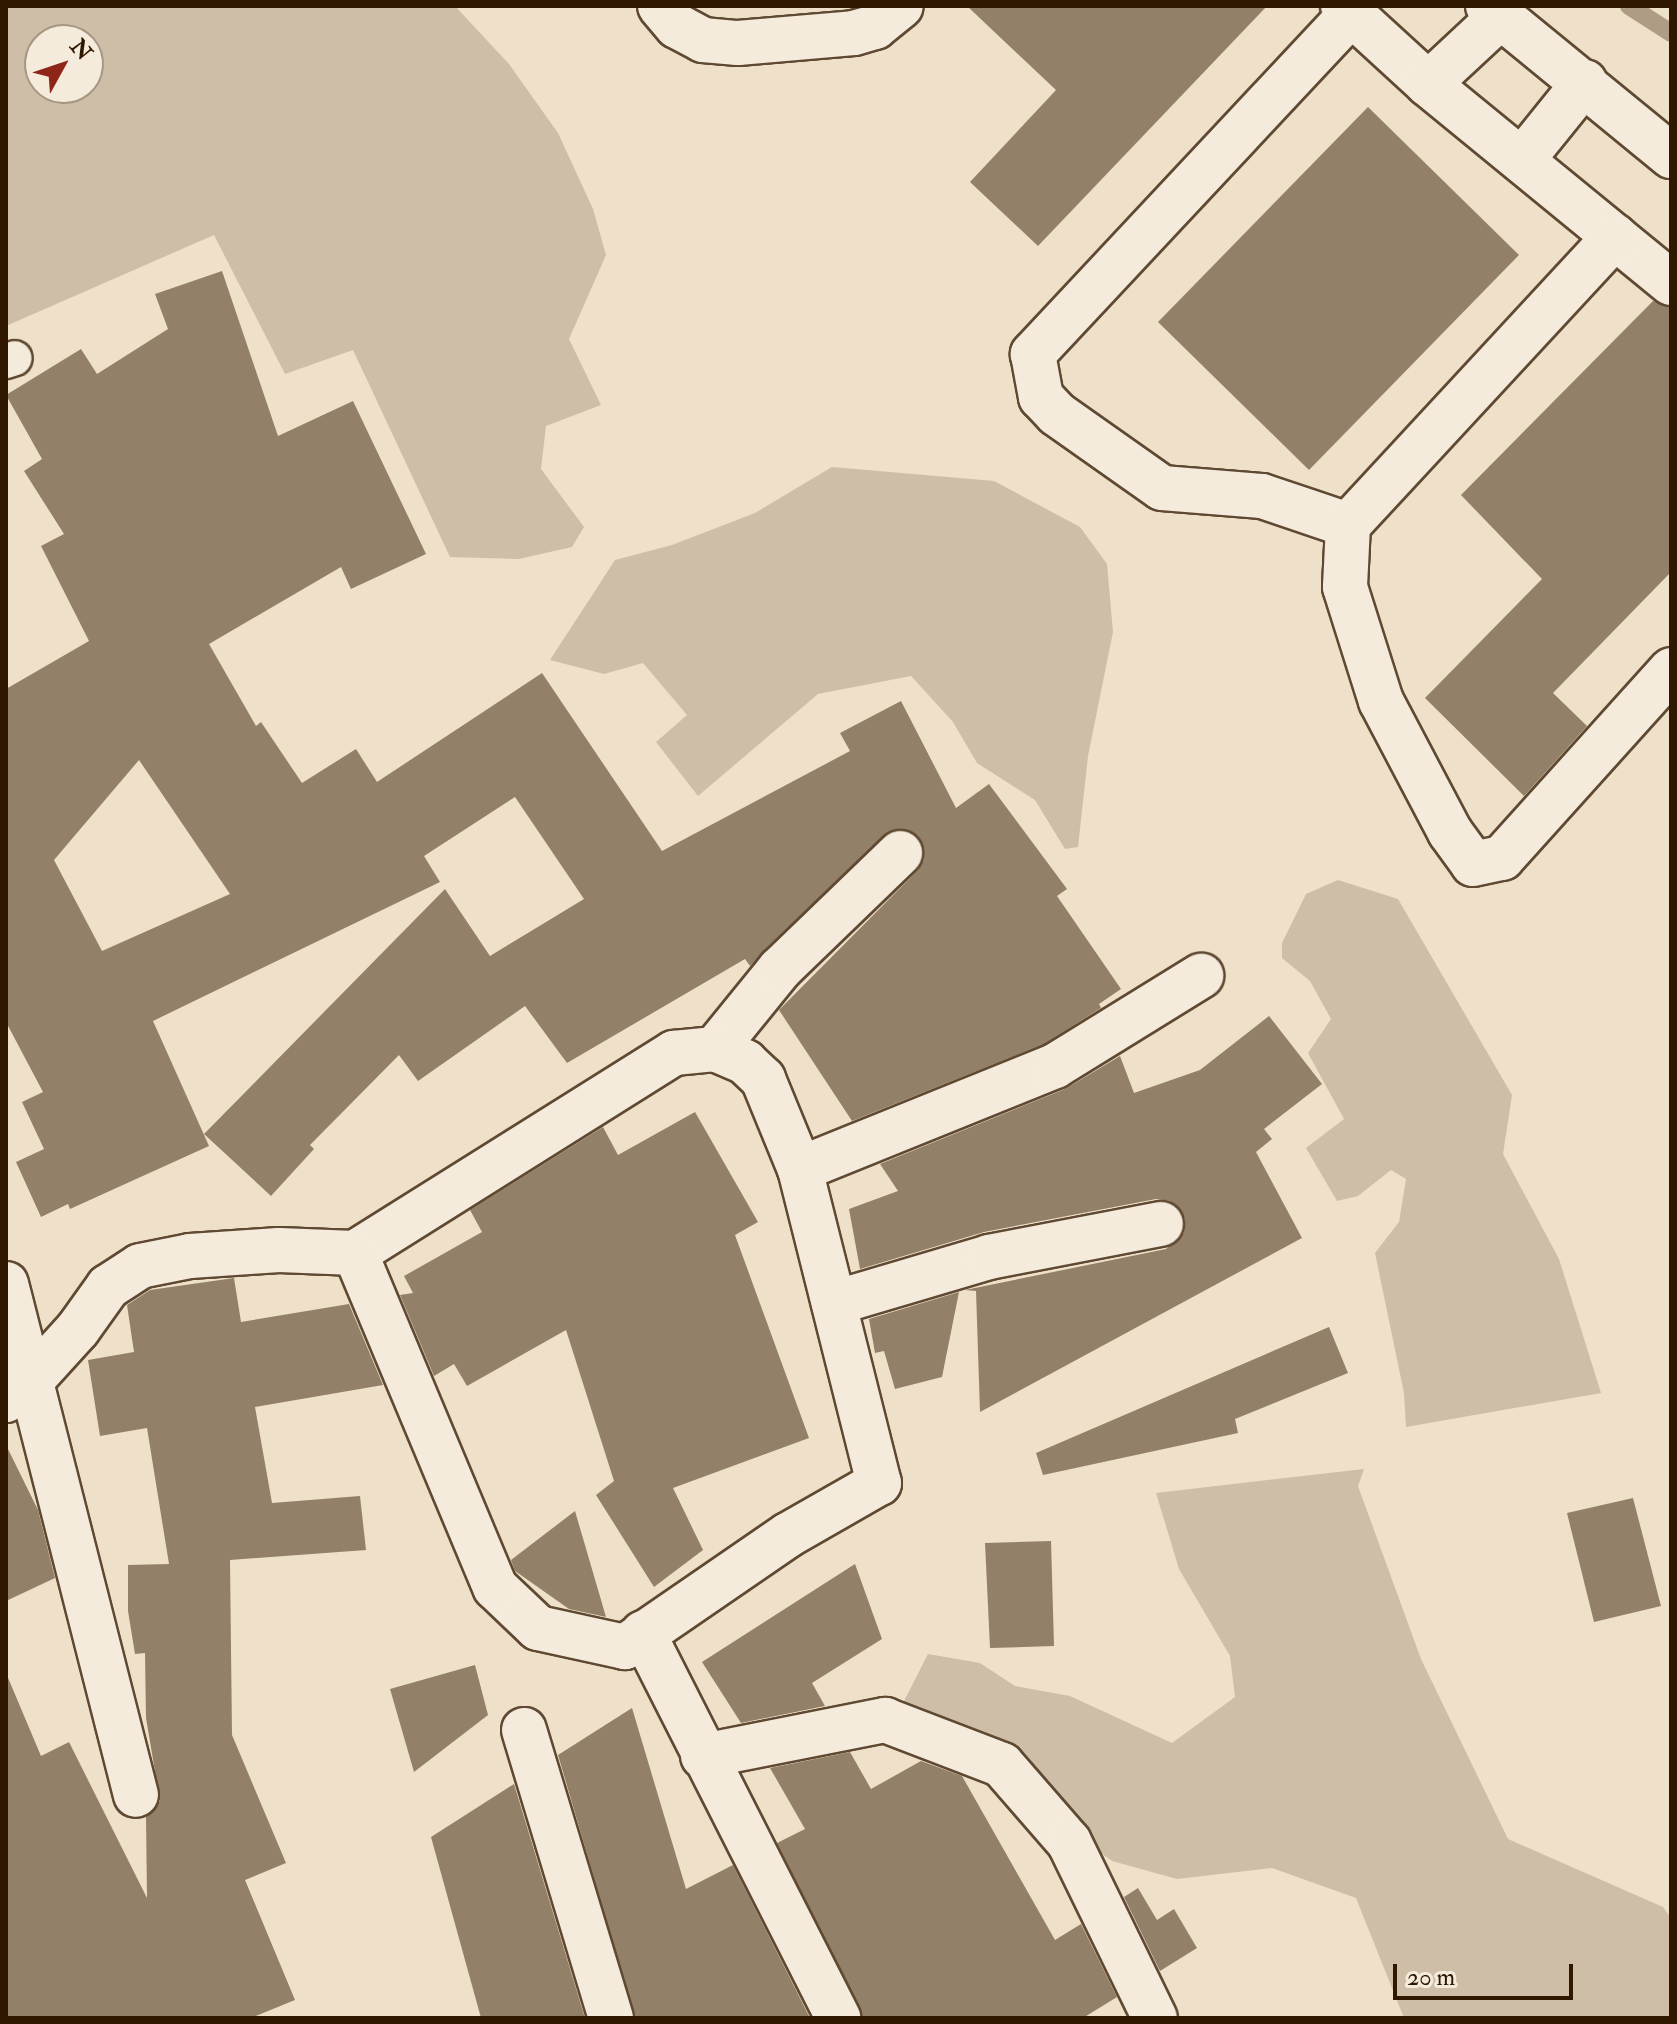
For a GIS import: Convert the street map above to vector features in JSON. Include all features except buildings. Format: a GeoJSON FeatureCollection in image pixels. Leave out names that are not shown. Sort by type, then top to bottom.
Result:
{"type":"FeatureCollection","features":[{"type":"Feature","properties":{"kind":"street"},"geometry":{"type":"LineString","coordinates":[[660,6],[677,26],[703,40],[738,43],[854,33],[875,27],[901,6]]}},
{"type":"Feature","properties":{"kind":"street"},"geometry":{"type":"LineString","coordinates":[[1348,525],[1262,496],[1162,488],[1057,414],[1041,397],[1033,354],[1347,10],[1428,84],[1671,283]]}},
{"type":"Feature","properties":{"kind":"street"},"geometry":{"type":"LineString","coordinates":[[1428,84],[1495,11],[1585,82],[1671,156]]}},
{"type":"Feature","properties":{"kind":"street"},"geometry":{"type":"LineString","coordinates":[[1522,160],[1585,82]]}},
{"type":"Feature","properties":{"kind":"street"},"geometry":{"type":"LineString","coordinates":[[1615,237],[1348,525],[1345,587],[1381,701],[1450,832],[1473,864],[1502,858],[1671,670]]}},
{"type":"Feature","properties":{"kind":"street"},"geometry":{"type":"LineString","coordinates":[[715,1049],[780,969],[900,853]]}},
{"type":"Feature","properties":{"kind":"street"},"geometry":{"type":"LineString","coordinates":[[800,1169],[1055,1066],[1201,976]]}},
{"type":"Feature","properties":{"kind":"street"},"geometry":{"type":"LineString","coordinates":[[18,1392],[108,1287],[140,1266],[190,1256],[264,1251],[355,1253],[674,1053],[715,1049],[745,1062],[763,1079],[800,1169],[879,1483],[788,1535],[625,1647],[538,1628],[495,1587],[355,1253]]}},
{"type":"Feature","properties":{"kind":"street"},"geometry":{"type":"LineString","coordinates":[[834,1303],[989,1257],[1161,1224]]}},
{"type":"Feature","properties":{"kind":"street"},"geometry":{"type":"LineString","coordinates":[[6,1284],[18,1392],[136,1795]]}},
{"type":"Feature","properties":{"kind":"street"},"geometry":{"type":"LineString","coordinates":[[643,1633],[838,2018]]}},
{"type":"Feature","properties":{"kind":"street"},"geometry":{"type":"LineString","coordinates":[[703,1756],[885,1720],[1002,1765],[1069,1842],[1155,2018]]}},
{"type":"Feature","properties":{"kind":"street"},"geometry":{"type":"LineString","coordinates":[[524,1730],[611,2018]]}},
{"type":"Feature","properties":{"kind":"shaded area"},"geometry":{"type":"Polygon","coordinates":[[[6,6],[455,6],[509,64],[558,133],[593,209],[606,255],[569,339],[601,405],[546,426],[541,469],[584,527],[572,547],[519,559],[450,557],[353,350],[285,374],[214,235],[6,326],[6,6]]]}},
{"type":"Feature","properties":{"kind":"shaded area"},"geometry":{"type":"Polygon","coordinates":[[[832,467],[994,481],[1080,527],[1107,564],[1113,632],[1088,756],[1078,847],[1065,849],[1035,800],[977,763],[953,722],[911,676],[818,694],[698,796],[656,742],[687,715],[643,663],[604,674],[550,660],[615,560],[672,545],[755,513],[832,467]]]}},
{"type":"Feature","properties":{"kind":"shaded area"},"geometry":{"type":"Polygon","coordinates":[[[1338,880],[1398,899],[1512,1095],[1503,1154],[1559,1259],[1601,1393],[1406,1427],[1404,1393],[1375,1253],[1399,1222],[1406,1179],[1391,1170],[1358,1196],[1337,1201],[1306,1148],[1344,1119],[1308,1053],[1331,1019],[1310,981],[1282,958],[1282,943],[1306,894],[1338,880]]]}},
{"type":"Feature","properties":{"kind":"shaded area"},"geometry":{"type":"Polygon","coordinates":[[[1364,1469],[1358,1486],[1421,1659],[1508,1839],[1663,1907],[1671,1918],[1671,2018],[1404,2018],[1356,1898],[1272,1868],[1177,1879],[1112,1861],[901,1707],[928,1654],[980,1663],[1015,1686],[1070,1696],[1172,1743],[1235,1697],[1230,1656],[1179,1569],[1156,1493],[1364,1469]]]}},
{"type":"Feature","properties":{"kind":"waterway"},"geometry":{"type":"LineString","coordinates":[[1629,6],[1671,33]]}}]}
